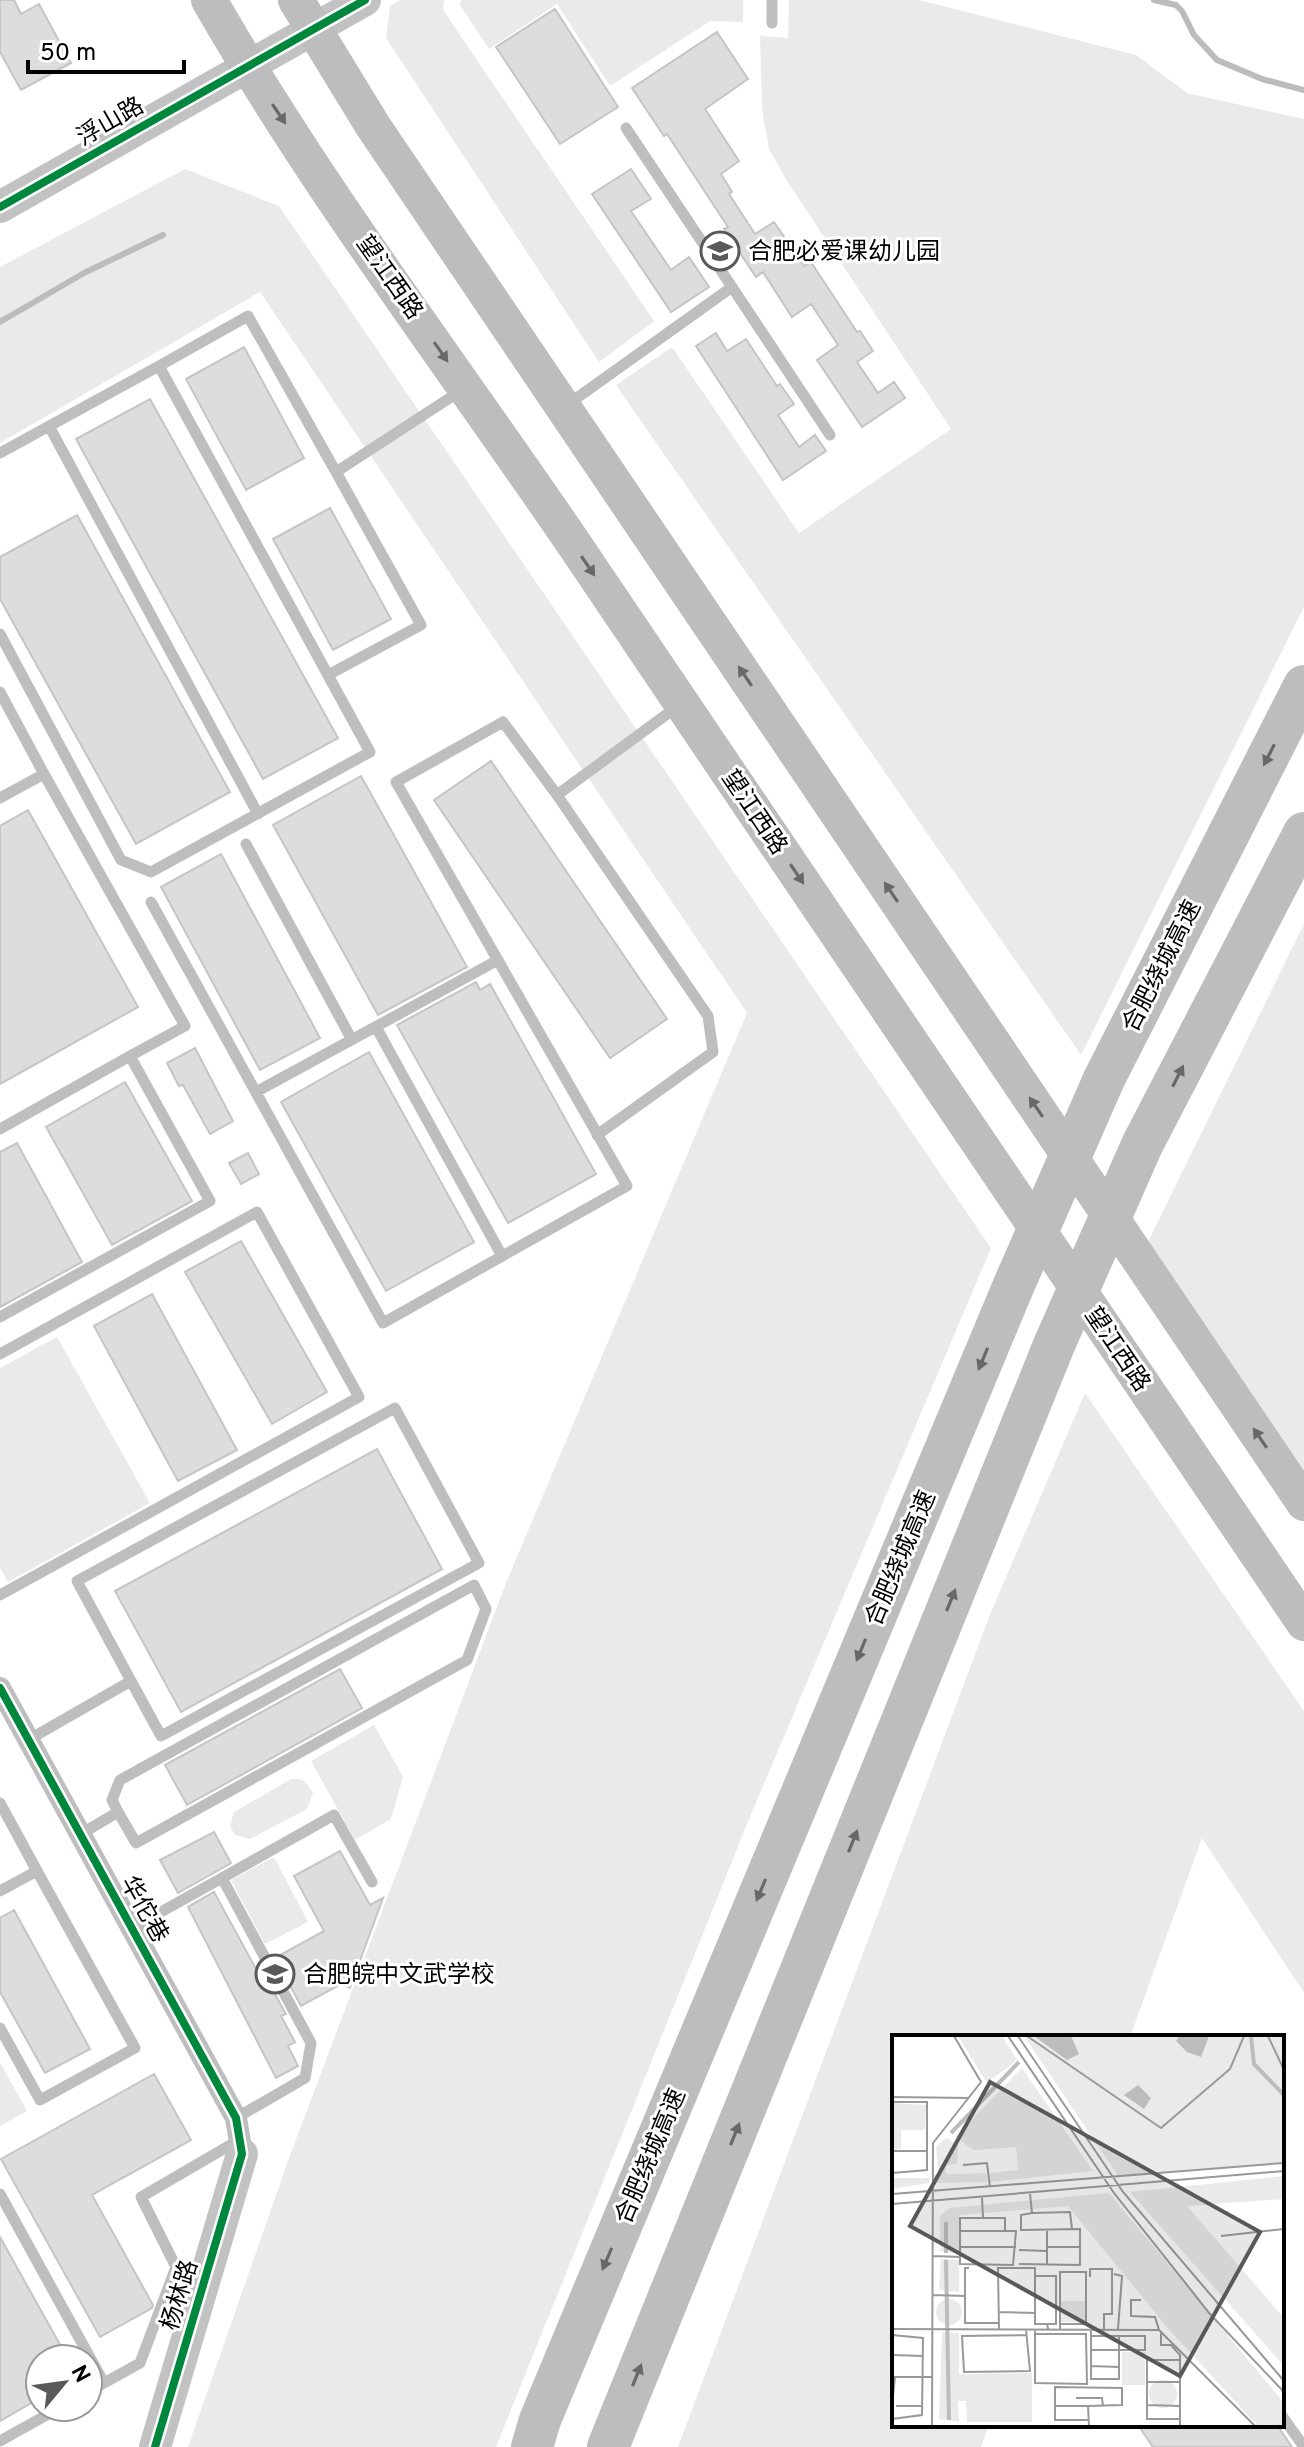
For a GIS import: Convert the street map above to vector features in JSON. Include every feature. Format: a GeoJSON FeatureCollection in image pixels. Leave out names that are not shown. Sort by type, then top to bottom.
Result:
{"type":"FeatureCollection","features":[{"type":"Feature","properties":{"kind":"highway","name":"合肥绕城高速"},"geometry":{"type":"LineString","coordinates":[[532,2447],[552,2391],[1013,1287],[1104,1079],[1304,686]]}},
{"type":"Feature","properties":{"kind":"highway"},"geometry":{"type":"LineString","coordinates":[[608,2447],[1054,1345],[1142,1145],[1304,833]]}},
{"type":"Feature","properties":{"kind":"main road","name":"望江西路"},"geometry":{"type":"LineString","coordinates":[[209,0],[247,66],[1304,1623]]}},
{"type":"Feature","properties":{"kind":"main road"},"geometry":{"type":"LineString","coordinates":[[304,14],[373,126],[1304,1503]]}},
{"type":"Feature","properties":{"kind":"street","name":"浮山路"},"geometry":{"type":"LineString","coordinates":[[0,207],[247,66],[304,14],[365,0]]}},
{"type":"Feature","properties":{"kind":"street","name":"华佗巷"},"geometry":{"type":"LineString","coordinates":[[0,1688],[132,1928],[239,2137]]}},
{"type":"Feature","properties":{"kind":"street","name":"杨林路"},"geometry":{"type":"LineString","coordinates":[[155,2447],[239,2137]]}},
{"type":"Feature","properties":{"kind":"lane"},"geometry":{"type":"LineString","coordinates":[[772,0],[772,23]]}},
{"type":"Feature","properties":{"kind":"lane"},"geometry":{"type":"LineString","coordinates":[[626,128],[830,435]]}},
{"type":"Feature","properties":{"kind":"lane"},"geometry":{"type":"LineString","coordinates":[[563,408],[732,287]]}},
{"type":"Feature","properties":{"kind":"lane"},"geometry":{"type":"LineString","coordinates":[[0,453],[248,316],[421,625],[328,675]]}},
{"type":"Feature","properties":{"kind":"lane"},"geometry":{"type":"LineString","coordinates":[[0,634],[121,860],[151,872],[370,752],[159,366]]}},
{"type":"Feature","properties":{"kind":"lane"},"geometry":{"type":"LineString","coordinates":[[336,472],[466,387]]}},
{"type":"Feature","properties":{"kind":"lane"},"geometry":{"type":"LineString","coordinates":[[49,426],[258,814]]}},
{"type":"Feature","properties":{"kind":"lane"},"geometry":{"type":"LineString","coordinates":[[0,692],[185,1026],[0,1129]]}},
{"type":"Feature","properties":{"kind":"lane"},"geometry":{"type":"LineString","coordinates":[[557,795],[682,704]]}},
{"type":"Feature","properties":{"kind":"lane"},"geometry":{"type":"LineString","coordinates":[[151,902],[383,1323],[627,1186],[597,1135],[396,782],[503,722],[557,795],[708,1016],[713,1052],[597,1135]]}},
{"type":"Feature","properties":{"kind":"lane"},"geometry":{"type":"LineString","coordinates":[[0,798],[44,774]]}},
{"type":"Feature","properties":{"kind":"lane"},"geometry":{"type":"LineString","coordinates":[[246,844],[352,1040]]}},
{"type":"Feature","properties":{"kind":"lane"},"geometry":{"type":"LineString","coordinates":[[256,1092],[498,960]]}},
{"type":"Feature","properties":{"kind":"lane"},"geometry":{"type":"LineString","coordinates":[[376,1027],[502,1256]]}},
{"type":"Feature","properties":{"kind":"lane"},"geometry":{"type":"LineString","coordinates":[[0,1317],[210,1201],[130,1056]]}},
{"type":"Feature","properties":{"kind":"lane"},"geometry":{"type":"LineString","coordinates":[[0,1354],[257,1212],[359,1397],[0,1595]]}},
{"type":"Feature","properties":{"kind":"lane"},"geometry":{"type":"LineString","coordinates":[[395,1408],[479,1563],[161,1736],[131,1681],[77,1581],[395,1408]]}},
{"type":"Feature","properties":{"kind":"lane"},"geometry":{"type":"LineString","coordinates":[[474,1585],[486,1609],[467,1660],[136,1843],[118,1812],[112,1800],[120,1780],[474,1585]]}},
{"type":"Feature","properties":{"kind":"lane"},"geometry":{"type":"LineString","coordinates":[[28,1740],[131,1681]]}},
{"type":"Feature","properties":{"kind":"lane"},"geometry":{"type":"LineString","coordinates":[[0,1803],[135,2048],[40,2100],[0,2028]]}},
{"type":"Feature","properties":{"kind":"lane"},"geometry":{"type":"LineString","coordinates":[[81,1834],[118,1812]]}},
{"type":"Feature","properties":{"kind":"lane"},"geometry":{"type":"LineString","coordinates":[[132,1928],[334,1815],[372,1882]]}},
{"type":"Feature","properties":{"kind":"lane"},"geometry":{"type":"LineString","coordinates":[[0,1891],[37,1871]]}},
{"type":"Feature","properties":{"kind":"lane"},"geometry":{"type":"LineString","coordinates":[[104,2383],[140,2363],[176,2267],[141,2197],[239,2137],[305,2078],[311,2043],[222,1878]]}},
{"type":"Feature","properties":{"kind":"lane"},"geometry":{"type":"LineString","coordinates":[[0,2194],[82,2343]]}},
{"type":"Feature","properties":{"kind":"lane"},"geometry":{"type":"LineString","coordinates":[[1284,2419],[1304,2447]]}},
{"type":"Feature","properties":{"kind":"lane"},"geometry":{"type":"LineString","coordinates":[[0,2441],[32,2423]]}},
{"type":"Feature","properties":{"kind":"shaded area"},"geometry":{"type":"Polygon","coordinates":[[[400,0],[444,0],[443,10],[654,321],[599,362],[386,38],[390,6],[400,0]]]}},
{"type":"Feature","properties":{"kind":"shaded area"},"geometry":{"type":"Polygon","coordinates":[[[461,0],[743,0],[743,22],[710,21],[610,86],[557,4],[489,49],[460,5],[461,0]]]}},
{"type":"Feature","properties":{"kind":"shaded area"},"geometry":{"type":"Polygon","coordinates":[[[789,0],[919,0],[1136,55],[1187,93],[1304,119],[1304,607],[1081,1055],[616,385],[672,347],[799,533],[951,429],[769,149],[762,109],[760,36],[788,38],[789,0]]]}},
{"type":"Feature","properties":{"kind":"shaded area"},"geometry":{"type":"Polygon","coordinates":[[[185,169],[279,206],[991,1248],[752,1812],[496,2447],[188,2447],[289,2158],[506,1583],[747,1013],[260,292],[0,443],[0,267],[185,169]]]}},
{"type":"Feature","properties":{"kind":"shaded area"},"geometry":{"type":"Polygon","coordinates":[[[1304,924],[1304,1503],[1139,1260],[1304,924]]]}},
{"type":"Feature","properties":{"kind":"shaded area"},"geometry":{"type":"Polygon","coordinates":[[[57,1337],[150,1503],[8,1582],[0,1568],[0,1368],[57,1337]]]}},
{"type":"Feature","properties":{"kind":"shaded area"},"geometry":{"type":"Polygon","coordinates":[[[1085,1393],[1304,1711],[1304,1993],[1202,1838],[1131,2035],[892,2035],[892,2427],[988,2427],[981,2447],[678,2447],[989,1617],[1085,1393]]]}},
{"type":"Feature","properties":{"kind":"shaded area"},"geometry":{"type":"Polygon","coordinates":[[[374,1725],[403,1777],[391,1819],[355,1840],[311,1761],[374,1725]]]}},
{"type":"Feature","properties":{"kind":"shaded area"},"geometry":{"type":"Polygon","coordinates":[[[291,1779],[305,1782],[313,1793],[307,1809],[250,1839],[235,1835],[230,1826],[234,1812],[291,1779]]]}},
{"type":"Feature","properties":{"kind":"shaded area"},"geometry":{"type":"Polygon","coordinates":[[[274,1857],[308,1922],[265,1944],[231,1880],[274,1857]]]}},
{"type":"Feature","properties":{"kind":"shaded area"},"geometry":{"type":"Polygon","coordinates":[[[0,2062],[27,2111],[0,2126],[0,2062]]]}},
{"type":"Feature","properties":{"kind":"building"},"geometry":{"type":"Polygon","coordinates":[[[0,0],[14,0],[21,14],[39,4],[71,63],[21,90],[0,52],[0,0]]]}},
{"type":"Feature","properties":{"kind":"building"},"geometry":{"type":"Polygon","coordinates":[[[555,9],[618,107],[560,144],[496,47],[555,9]]]}},
{"type":"Feature","properties":{"kind":"building"},"geometry":{"type":"Polygon","coordinates":[[[717,32],[748,79],[705,109],[739,161],[721,174],[732,192],[729,194],[755,234],[774,222],[804,266],[811,262],[873,351],[857,362],[878,393],[894,382],[905,398],[862,427],[817,360],[838,345],[811,304],[792,317],[763,272],[756,277],[724,229],[728,227],[667,134],[664,136],[632,88],[717,32]]]}},
{"type":"Feature","properties":{"kind":"building"},"geometry":{"type":"Polygon","coordinates":[[[631,169],[651,199],[631,211],[671,270],[689,257],[709,287],[671,312],[592,194],[631,169]]]}},
{"type":"Feature","properties":{"kind":"building"},"geometry":{"type":"Polygon","coordinates":[[[716,333],[727,351],[746,339],[777,386],[780,384],[794,404],[778,415],[799,447],[815,435],[826,451],[783,480],[696,346],[716,333]]]}},
{"type":"Feature","properties":{"kind":"building"},"geometry":{"type":"Polygon","coordinates":[[[244,347],[304,458],[246,490],[186,379],[244,347]]]}},
{"type":"Feature","properties":{"kind":"building"},"geometry":{"type":"Polygon","coordinates":[[[150,399],[338,738],[263,779],[76,439],[150,399]]]}},
{"type":"Feature","properties":{"kind":"building"},"geometry":{"type":"Polygon","coordinates":[[[330,508],[391,619],[333,650],[273,539],[330,508]]]}},
{"type":"Feature","properties":{"kind":"building"},"geometry":{"type":"Polygon","coordinates":[[[77,515],[230,792],[136,844],[0,599],[0,557],[77,515]]]}},
{"type":"Feature","properties":{"kind":"building"},"geometry":{"type":"Polygon","coordinates":[[[491,761],[667,1019],[610,1058],[434,800],[491,761]]]}},
{"type":"Feature","properties":{"kind":"building"},"geometry":{"type":"Polygon","coordinates":[[[361,776],[467,967],[378,1015],[273,825],[361,776]]]}},
{"type":"Feature","properties":{"kind":"building"},"geometry":{"type":"Polygon","coordinates":[[[28,810],[138,1007],[0,1084],[0,826],[28,810]]]}},
{"type":"Feature","properties":{"kind":"building"},"geometry":{"type":"Polygon","coordinates":[[[221,854],[320,1038],[260,1070],[161,887],[221,854]]]}},
{"type":"Feature","properties":{"kind":"building"},"geometry":{"type":"Polygon","coordinates":[[[476,982],[480,990],[490,984],[596,1174],[508,1223],[397,1025],[476,982]]]}},
{"type":"Feature","properties":{"kind":"building"},"geometry":{"type":"Polygon","coordinates":[[[195,1048],[233,1121],[210,1134],[167,1063],[195,1048]]]}},
{"type":"Feature","properties":{"kind":"building"},"geometry":{"type":"Polygon","coordinates":[[[369,1052],[474,1242],[386,1291],[281,1102],[369,1052]]]}},
{"type":"Feature","properties":{"kind":"building"},"geometry":{"type":"Polygon","coordinates":[[[125,1082],[192,1201],[112,1245],[46,1127],[125,1082]]]}},
{"type":"Feature","properties":{"kind":"building"},"geometry":{"type":"Polygon","coordinates":[[[17,1143],[82,1262],[0,1307],[0,1152],[17,1143]]]}},
{"type":"Feature","properties":{"kind":"building"},"geometry":{"type":"Polygon","coordinates":[[[248,1153],[259,1174],[241,1184],[229,1163],[248,1153]]]}},
{"type":"Feature","properties":{"kind":"building"},"geometry":{"type":"Polygon","coordinates":[[[241,1241],[327,1392],[272,1424],[185,1272],[241,1241]]]}},
{"type":"Feature","properties":{"kind":"building"},"geometry":{"type":"Polygon","coordinates":[[[152,1294],[237,1450],[178,1481],[94,1326],[152,1294]]]}},
{"type":"Feature","properties":{"kind":"building"},"geometry":{"type":"Polygon","coordinates":[[[377,1449],[442,1569],[181,1712],[115,1591],[377,1449]]]}},
{"type":"Feature","properties":{"kind":"building"},"geometry":{"type":"Polygon","coordinates":[[[340,1669],[362,1708],[187,1805],[165,1765],[340,1669]]]}},
{"type":"Feature","properties":{"kind":"building"},"geometry":{"type":"Polygon","coordinates":[[[214,1832],[231,1863],[178,1893],[160,1860],[214,1832]]]}},
{"type":"Feature","properties":{"kind":"building"},"geometry":{"type":"Polygon","coordinates":[[[340,1851],[370,1905],[383,1898],[350,1988],[341,1984],[301,2006],[275,1958],[324,1931],[294,1876],[340,1851]]]}},
{"type":"Feature","properties":{"kind":"building"},"geometry":{"type":"Polygon","coordinates":[[[214,1892],[256,1969],[260,1967],[286,2014],[281,2016],[295,2042],[288,2046],[298,2066],[276,2078],[188,1907],[214,1892]]]}},
{"type":"Feature","properties":{"kind":"building"},"geometry":{"type":"Polygon","coordinates":[[[14,1910],[90,2049],[45,2073],[0,1992],[0,1918],[14,1910]]]}},
{"type":"Feature","properties":{"kind":"building"},"geometry":{"type":"Polygon","coordinates":[[[154,2074],[191,2140],[92,2195],[153,2305],[100,2337],[1,2159],[154,2074]]]}},
{"type":"Feature","properties":{"kind":"building"},"geometry":{"type":"Polygon","coordinates":[[[0,2237],[59,2343],[24,2343],[24,2407],[0,2421],[0,2237]]]}},
{"type":"Feature","properties":{"kind":"building"},"geometry":{"type":"Polygon","coordinates":[[[1139,2427],[1278,2427],[1292,2447],[1153,2447],[1139,2427]]]}},
{"type":"Feature","properties":{"kind":"waterway"},"geometry":{"type":"LineString","coordinates":[[1154,0],[1176,5],[1194,35],[1217,60],[1262,79],[1304,90]]}},
{"type":"Feature","properties":{"kind":"waterway"},"geometry":{"type":"LineString","coordinates":[[0,322],[84,273],[163,235]]}},
{"type":"Feature","properties":{"kind":"cycle path"},"geometry":{"type":"LineString","coordinates":[[0,207],[365,0]]}},
{"type":"Feature","properties":{"kind":"cycle path"},"geometry":{"type":"LineString","coordinates":[[0,1688],[236,2118],[242,2154],[155,2447]]}},
{"type":"Feature","properties":{"kind":"place","name":"合肥必爱课幼儿园"},"geometry":{"type":"Point","coordinates":[720,251]}},
{"type":"Feature","properties":{"kind":"place","name":"合肥皖中文武学校"},"geometry":{"type":"Point","coordinates":[275,1974]}}]}
